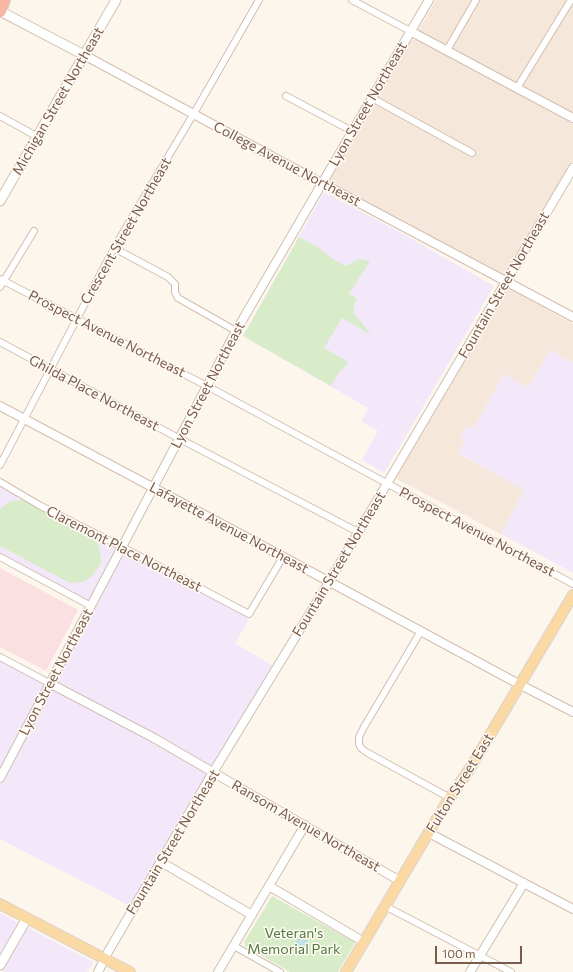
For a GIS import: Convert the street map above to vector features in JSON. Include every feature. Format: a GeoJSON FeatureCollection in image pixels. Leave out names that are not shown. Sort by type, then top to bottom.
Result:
{"type":"FeatureCollection","features":[{"type":"Feature","properties":{"kind":"highway"},"geometry":{"type":"LineString","coordinates":[[0,11],[4,0]]}},
{"type":"Feature","properties":{"kind":"main road","name":"Michigan Street Northeast"},"geometry":{"type":"LineString","coordinates":[[0,202],[116,0]]}},
{"type":"Feature","properties":{"kind":"main road","name":"College Avenue Northeast"},"geometry":{"type":"LineString","coordinates":[[0,11],[84,55]]}},
{"type":"Feature","properties":{"kind":"main road","name":"Fulton Street East"},"geometry":{"type":"LineString","coordinates":[[346,972],[450,798],[471,767],[573,595]]}},
{"type":"Feature","properties":{"kind":"main road"},"geometry":{"type":"LineString","coordinates":[[0,904],[130,972]]}},
{"type":"Feature","properties":{"kind":"main road"},"geometry":{"type":"LineString","coordinates":[[0,965],[27,918]]}},
{"type":"Feature","properties":{"kind":"street","name":"Crescent Street Northeast"},"geometry":{"type":"LineString","coordinates":[[0,465],[114,248],[194,114],[259,0]]}},
{"type":"Feature","properties":{"kind":"street"},"geometry":{"type":"LineString","coordinates":[[352,0],[573,118]]}},
{"type":"Feature","properties":{"kind":"street","name":"Lyon Street Northeast"},"geometry":{"type":"LineString","coordinates":[[0,777],[236,331],[428,0]]}},
{"type":"Feature","properties":{"kind":"street"},"geometry":{"type":"LineString","coordinates":[[447,50],[476,0]]}},
{"type":"Feature","properties":{"kind":"street"},"geometry":{"type":"LineString","coordinates":[[517,88],[571,0]]}},
{"type":"Feature","properties":{"kind":"street","name":"College Avenue Northeast"},"geometry":{"type":"LineString","coordinates":[[84,55],[573,317]]}},
{"type":"Feature","properties":{"kind":"street"},"geometry":{"type":"LineString","coordinates":[[286,96],[352,131]]}},
{"type":"Feature","properties":{"kind":"street"},"geometry":{"type":"LineString","coordinates":[[372,98],[472,153]]}},
{"type":"Feature","properties":{"kind":"street"},"geometry":{"type":"LineString","coordinates":[[0,116],[38,137]]}},
{"type":"Feature","properties":{"kind":"street","name":"Fountain Street Northeast"},"geometry":{"type":"LineString","coordinates":[[98,972],[214,772],[329,582],[573,168]]}},
{"type":"Feature","properties":{"kind":"street"},"geometry":{"type":"LineString","coordinates":[[0,287],[2,280],[34,232]]}},
{"type":"Feature","properties":{"kind":"street"},"geometry":{"type":"LineString","coordinates":[[114,248],[168,277],[174,284],[175,292],[178,298],[236,331]]}},
{"type":"Feature","properties":{"kind":"street","name":"Prospect Avenue Northeast"},"geometry":{"type":"LineString","coordinates":[[2,280],[207,386],[573,584]]}},
{"type":"Feature","properties":{"kind":"street","name":"Ghilda Place Northeast"},"geometry":{"type":"LineString","coordinates":[[0,342],[358,532]]}},
{"type":"Feature","properties":{"kind":"street","name":"Lafayette Avenue Northeast"},"geometry":{"type":"LineString","coordinates":[[0,406],[573,712]]}},
{"type":"Feature","properties":{"kind":"street","name":"Claremont Place Northeast"},"geometry":{"type":"LineString","coordinates":[[0,482],[39,505],[249,614],[283,557]]}},
{"type":"Feature","properties":{"kind":"street"},"geometry":{"type":"LineString","coordinates":[[0,557],[91,606]]}},
{"type":"Feature","properties":{"kind":"street"},"geometry":{"type":"LineString","coordinates":[[421,631],[364,727],[359,737],[359,744],[361,748],[450,798]]}},
{"type":"Feature","properties":{"kind":"street","name":"Ransom Avenue Northeast"},"geometry":{"type":"LineString","coordinates":[[0,657],[154,738],[400,881]]}},
{"type":"Feature","properties":{"kind":"street"},"geometry":{"type":"LineString","coordinates":[[218,972],[305,825]]}},
{"type":"Feature","properties":{"kind":"street"},"geometry":{"type":"LineString","coordinates":[[429,833],[573,909]]}},
{"type":"Feature","properties":{"kind":"street"},"geometry":{"type":"LineString","coordinates":[[161,862],[252,915]]}},
{"type":"Feature","properties":{"kind":"street"},"geometry":{"type":"LineString","coordinates":[[470,972],[524,883]]}},
{"type":"Feature","properties":{"kind":"street"},"geometry":{"type":"LineString","coordinates":[[269,886],[364,942]]}},
{"type":"Feature","properties":{"kind":"street"},"geometry":{"type":"LineString","coordinates":[[385,906],[511,972]]}},
{"type":"Feature","properties":{"kind":"street"},"geometry":{"type":"LineString","coordinates":[[234,946],[280,972]]}},
{"type":"Feature","properties":{"kind":"shaded area"},"geometry":{"type":"Polygon","coordinates":[[[436,0],[573,0],[573,114],[419,32],[419,29],[436,0]]]}},
{"type":"Feature","properties":{"kind":"shaded area"},"geometry":{"type":"Polygon","coordinates":[[[417,39],[573,124],[573,161],[505,275],[502,275],[331,184],[329,179],[410,41],[417,39]]]}},
{"type":"Feature","properties":{"kind":"shaded area"},"geometry":{"type":"Polygon","coordinates":[[[324,192],[396,230],[494,286],[384,473],[362,460],[378,431],[361,421],[368,408],[243,336],[324,192]]]}},
{"type":"Feature","properties":{"kind":"shaded area"},"geometry":{"type":"Polygon","coordinates":[[[508,287],[573,324],[573,363],[550,350],[528,388],[504,374],[473,429],[460,437],[465,440],[459,454],[525,490],[501,534],[395,478],[508,287]]]}},
{"type":"Feature","properties":{"kind":"shaded area"},"geometry":{"type":"Polygon","coordinates":[[[550,350],[573,363],[573,573],[501,534],[524,490],[458,453],[465,441],[460,438],[467,426],[473,429],[504,374],[528,388],[550,350]]]}},
{"type":"Feature","properties":{"kind":"shaded area"},"geometry":{"type":"Polygon","coordinates":[[[0,484],[246,615],[248,622],[235,643],[273,666],[207,774],[131,905],[126,904],[0,839],[0,657],[51,684],[91,606],[0,557],[0,484]]]}},
{"type":"Feature","properties":{"kind":"shaded area"},"geometry":{"type":"Polygon","coordinates":[[[0,568],[78,610],[46,671],[0,647],[0,568]]]}},
{"type":"Feature","properties":{"kind":"shaded area"},"geometry":{"type":"Polygon","coordinates":[[[0,913],[93,962],[87,972],[4,972],[0,970],[0,913]]]}},
{"type":"Feature","properties":{"kind":"green space"},"geometry":{"type":"Polygon","coordinates":[[[299,237],[346,266],[359,259],[370,261],[349,294],[357,298],[354,304],[354,313],[371,335],[342,318],[324,348],[348,362],[343,370],[341,369],[331,386],[243,336],[299,237]]]}},
{"type":"Feature","properties":{"kind":"green space"},"geometry":{"type":"Polygon","coordinates":[[[22,500],[28,501],[90,535],[98,544],[101,556],[101,563],[93,575],[84,582],[70,583],[0,546],[0,509],[7,503],[22,500]]]}},
{"type":"Feature","properties":{"kind":"green space","name":"Veteran's Memorial Park"},"geometry":{"type":"Polygon","coordinates":[[[272,896],[349,939],[354,940],[355,943],[338,972],[290,972],[245,946],[244,942],[272,896]]]}},
{"type":"Feature","properties":{"kind":"water"},"geometry":{"type":"Polygon","coordinates":[[[300,939],[304,939],[306,940],[306,948],[300,949],[297,946],[297,942],[300,939]]]}}]}
